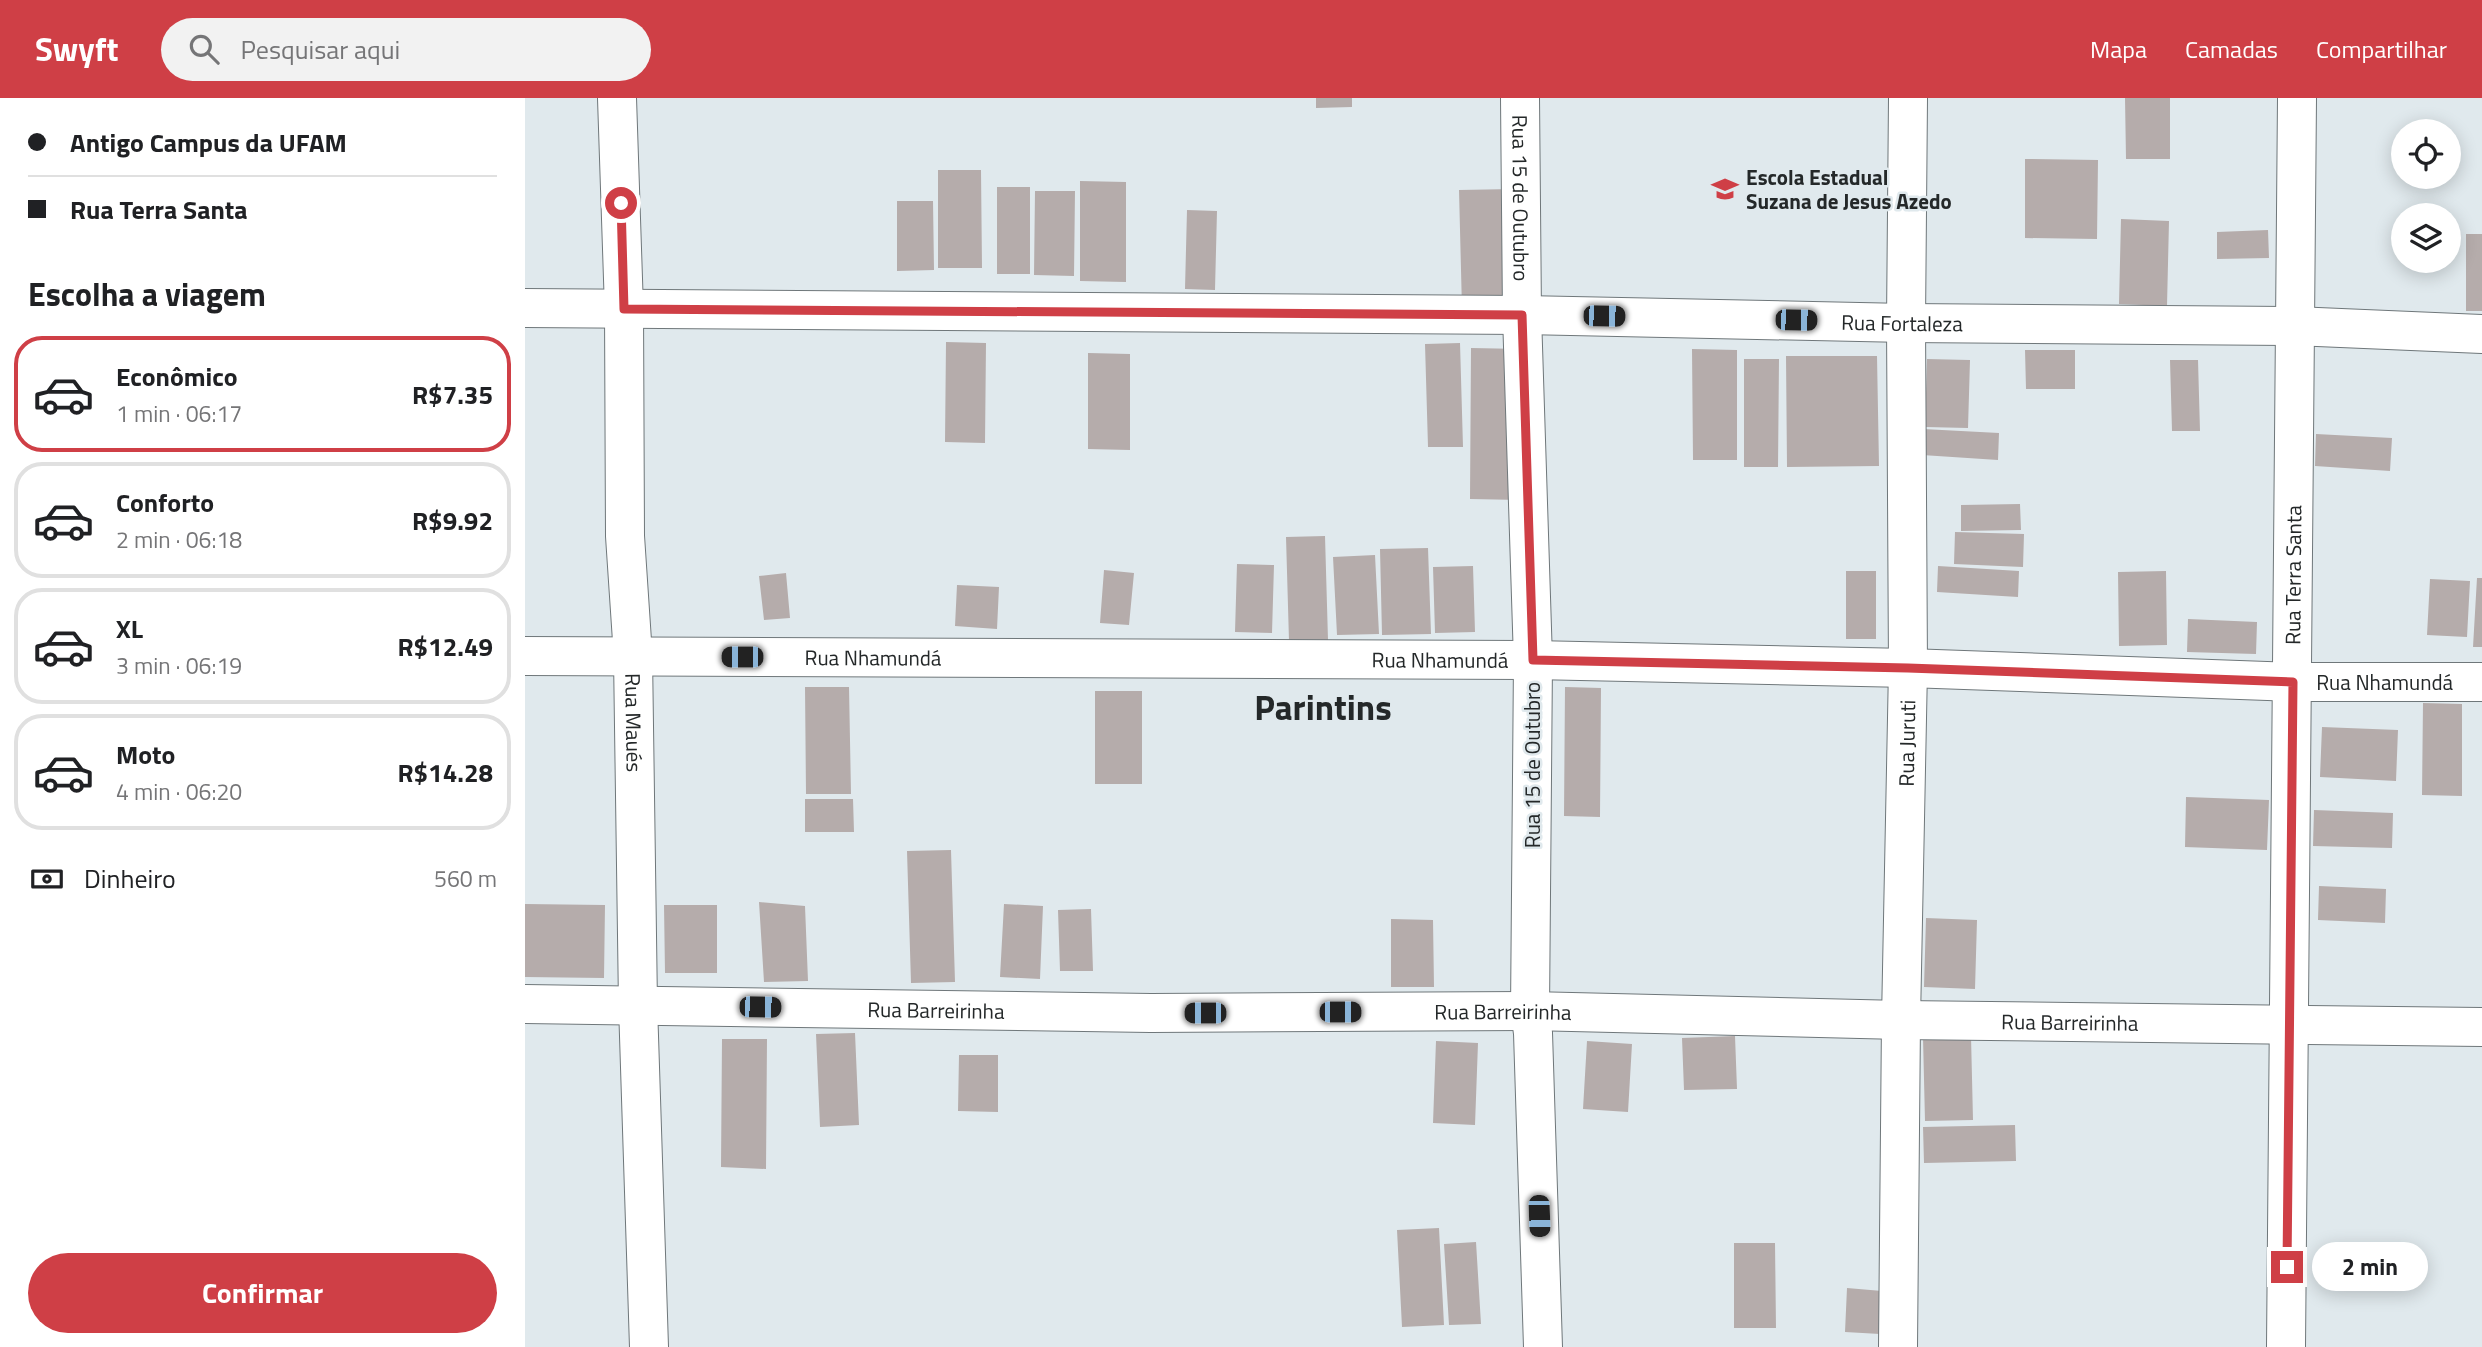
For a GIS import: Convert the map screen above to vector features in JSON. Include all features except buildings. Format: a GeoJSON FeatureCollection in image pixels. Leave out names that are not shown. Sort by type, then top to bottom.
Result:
{"type":"FeatureCollection","features":[{"type":"Feature","properties":{"kind":"street","name":"Rua Maués"},"geometry":{"type":"LineString","coordinates":[[617,98],[624,309],[625,536],[633,656],[638,1005],[649,1347]]}},
{"type":"Feature","properties":{"kind":"street","name":"Rua 15 de Outubro"},"geometry":{"type":"LineString","coordinates":[[1520,98],[1522,315],[1533,660],[1530,1011],[1533,1033],[1543,1347]]}},
{"type":"Feature","properties":{"kind":"street","name":"Rua Juruti"},"geometry":{"type":"LineString","coordinates":[[1898,1347],[1908,668],[1907,98]]}},
{"type":"Feature","properties":{"kind":"street","name":"Rua Terra Santa"},"geometry":{"type":"LineString","coordinates":[[2286,1347],[2297,98]]}},
{"type":"Feature","properties":{"kind":"street","name":"Rua Fortaleza"},"geometry":{"type":"LineString","coordinates":[[525,308],[1522,315],[1906,323],[2294,326],[2482,334]]}},
{"type":"Feature","properties":{"kind":"street","name":"Rua Nhamundá"},"geometry":{"type":"LineString","coordinates":[[525,656],[1533,660],[1908,668],[2293,682],[2482,682]]}},
{"type":"Feature","properties":{"kind":"street","name":"Rua Barreirinha"},"geometry":{"type":"LineString","coordinates":[[525,1004],[1151,1013],[1530,1011],[1901,1020],[2482,1027]]}},
{"type":"Feature","properties":{"kind":"place","name":"Escola Estadual Suzana de Jesus Azedo"},"geometry":{"type":"Point","coordinates":[1725,189]}},
{"type":"Feature","properties":{"kind":"district","name":"Parintins"},"geometry":{"type":"Point","coordinates":[1323,707]}},
{"type":"Feature","properties":{"kind":"route"},"geometry":{"type":"LineString","coordinates":[[621,203],[624,309],[1522,315],[1533,660],[1908,668],[2293,682],[2287,1267]]}}]}
